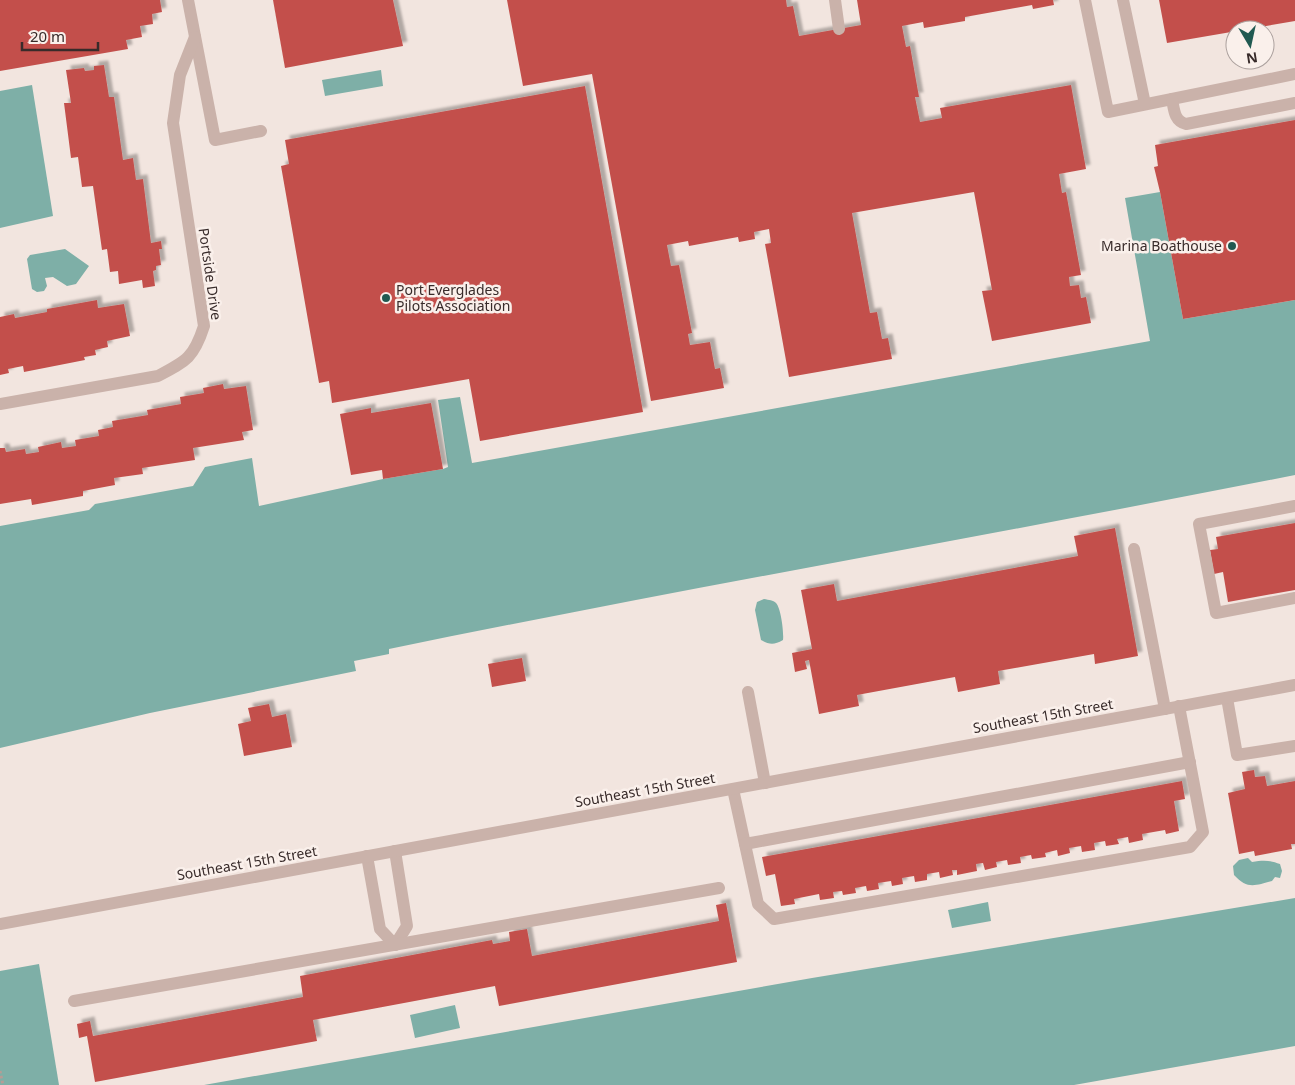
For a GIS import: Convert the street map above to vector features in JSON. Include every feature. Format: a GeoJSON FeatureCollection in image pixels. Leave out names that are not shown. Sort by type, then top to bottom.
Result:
{"type":"FeatureCollection","features":[{"type":"Feature","properties":{"kind":"street"},"geometry":{"type":"LineString","coordinates":[[188,0],[214,140],[261,131]]}},
{"type":"Feature","properties":{"kind":"street"},"geometry":{"type":"LineString","coordinates":[[835,0],[839,29]]}},
{"type":"Feature","properties":{"kind":"street"},"geometry":{"type":"LineString","coordinates":[[1085,0],[1108,112],[1295,74]]}},
{"type":"Feature","properties":{"kind":"street"},"geometry":{"type":"LineString","coordinates":[[1123,0],[1145,104]]}},
{"type":"Feature","properties":{"kind":"street","name":"Portside Drive"},"geometry":{"type":"LineString","coordinates":[[0,404],[158,376],[181,365],[197,347],[204,326],[173,123],[180,75],[195,36]]}},
{"type":"Feature","properties":{"kind":"street"},"geometry":{"type":"LineString","coordinates":[[1172,99],[1180,123],[1186,124],[1295,103]]}},
{"type":"Feature","properties":{"kind":"street"},"geometry":{"type":"LineString","coordinates":[[1295,506],[1199,524],[1216,613],[1295,598]]}},
{"type":"Feature","properties":{"kind":"street"},"geometry":{"type":"LineString","coordinates":[[1134,548],[1165,709]]}},
{"type":"Feature","properties":{"kind":"street","name":"Southeast 15th Street"},"geometry":{"type":"LineString","coordinates":[[0,924],[1295,685]]}},
{"type":"Feature","properties":{"kind":"street"},"geometry":{"type":"LineString","coordinates":[[748,692],[765,783]]}},
{"type":"Feature","properties":{"kind":"street"},"geometry":{"type":"LineString","coordinates":[[1227,698],[1237,755],[1295,746]]}},
{"type":"Feature","properties":{"kind":"street"},"geometry":{"type":"LineString","coordinates":[[733,788],[758,904],[774,919],[1190,847],[1203,832],[1179,706]]}},
{"type":"Feature","properties":{"kind":"street"},"geometry":{"type":"LineString","coordinates":[[745,844],[1190,762]]}},
{"type":"Feature","properties":{"kind":"street"},"geometry":{"type":"LineString","coordinates":[[395,851],[407,926],[395,945]]}},
{"type":"Feature","properties":{"kind":"street"},"geometry":{"type":"LineString","coordinates":[[367,856],[380,929],[395,945]]}},
{"type":"Feature","properties":{"kind":"street"},"geometry":{"type":"LineString","coordinates":[[74,1000],[719,888]]}},
{"type":"Feature","properties":{"kind":"path"},"geometry":{"type":"LineString","coordinates":[[0,1071],[3,1085]]}},
{"type":"Feature","properties":{"kind":"water"},"geometry":{"type":"Polygon","coordinates":[[[381,70],[383,86],[325,96],[322,80],[381,70]]]}},
{"type":"Feature","properties":{"kind":"water"},"geometry":{"type":"Polygon","coordinates":[[[32,85],[53,216],[0,228],[0,91],[32,85]]]}},
{"type":"Feature","properties":{"kind":"water"},"geometry":{"type":"Polygon","coordinates":[[[1160,192],[1183,319],[1295,300],[1295,475],[615,604],[389,649],[389,654],[354,661],[356,671],[150,713],[0,748],[0,526],[89,510],[95,504],[193,486],[205,467],[252,458],[259,506],[383,479],[443,469],[448,467],[438,400],[460,397],[472,463],[1150,341],[1125,198],[1160,192]]]}},
{"type":"Feature","properties":{"kind":"water"},"geometry":{"type":"Polygon","coordinates":[[[65,249],[89,266],[76,284],[67,286],[53,277],[45,278],[47,286],[44,291],[37,292],[32,289],[27,259],[30,255],[65,249]]]}},
{"type":"Feature","properties":{"kind":"water"},"geometry":{"type":"Polygon","coordinates":[[[764,599],[776,603],[781,615],[783,640],[774,644],[761,640],[755,610],[757,602],[764,599]]]}},
{"type":"Feature","properties":{"kind":"water"},"geometry":{"type":"Polygon","coordinates":[[[1248,858],[1252,862],[1266,861],[1280,864],[1282,871],[1280,878],[1275,877],[1272,881],[1255,885],[1243,883],[1234,875],[1233,866],[1239,860],[1248,858]]]}},
{"type":"Feature","properties":{"kind":"water"},"geometry":{"type":"Polygon","coordinates":[[[1295,898],[1295,1046],[1074,1085],[204,1085],[812,978],[1295,898]]]}},
{"type":"Feature","properties":{"kind":"water"},"geometry":{"type":"Polygon","coordinates":[[[988,902],[991,921],[952,928],[948,910],[988,902]]]}},
{"type":"Feature","properties":{"kind":"water"},"geometry":{"type":"Polygon","coordinates":[[[39,964],[59,1085],[0,1085],[0,971],[39,964]]]}},
{"type":"Feature","properties":{"kind":"water"},"geometry":{"type":"Polygon","coordinates":[[[455,1005],[460,1028],[415,1038],[410,1015],[455,1005]]]}},
{"type":"Feature","properties":{"kind":"building"},"geometry":{"type":"Polygon","coordinates":[[[0,0],[160,0],[162,12],[152,14],[153,24],[140,26],[142,37],[126,40],[128,49],[0,71],[0,0]]]}},
{"type":"Feature","properties":{"kind":"building"},"geometry":{"type":"Polygon","coordinates":[[[273,0],[393,0],[403,46],[285,68],[273,0]]]}},
{"type":"Feature","properties":{"kind":"building"},"geometry":{"type":"Polygon","coordinates":[[[507,0],[786,0],[787,7],[793,6],[799,36],[861,25],[857,0],[1053,0],[1054,5],[1033,9],[1032,5],[965,17],[965,21],[924,28],[923,22],[902,26],[906,47],[910,46],[919,97],[915,97],[920,122],[942,118],[940,108],[1071,85],[1086,169],[1059,174],[1062,193],[1066,192],[1081,275],[1069,277],[1070,286],[1079,285],[1081,298],[1086,297],[1091,323],[992,341],[982,291],[992,290],[974,192],[852,213],[870,313],[877,312],[882,339],[888,338],[892,359],[789,377],[765,244],[771,243],[769,229],[754,232],[755,239],[739,242],[738,237],[689,246],[688,241],[667,245],[671,266],[679,265],[692,333],[688,334],[690,345],[710,342],[715,369],[720,368],[724,388],[651,401],[592,74],[523,86],[507,0]]]}},
{"type":"Feature","properties":{"kind":"building"},"geometry":{"type":"Polygon","coordinates":[[[1159,0],[1295,0],[1295,21],[1275,24],[1275,20],[1225,20],[1225,33],[1167,43],[1159,0]]]}},
{"type":"Feature","properties":{"kind":"building"},"geometry":{"type":"Polygon","coordinates":[[[104,65],[109,97],[114,97],[123,160],[133,158],[136,180],[143,179],[151,243],[161,241],[162,249],[159,249],[161,265],[156,266],[156,270],[153,271],[155,286],[143,288],[142,280],[119,284],[118,271],[110,272],[107,249],[102,250],[93,186],[82,187],[78,157],[71,158],[64,103],[71,103],[66,70],[84,68],[85,71],[94,70],[94,66],[104,65]]]}},
{"type":"Feature","properties":{"kind":"building"},"geometry":{"type":"Polygon","coordinates":[[[585,86],[643,412],[480,441],[469,379],[332,403],[329,381],[319,383],[281,166],[289,164],[285,140],[585,86]]]}},
{"type":"Feature","properties":{"kind":"building","name":"Marina Boathouse"},"geometry":{"type":"Polygon","coordinates":[[[1295,120],[1295,300],[1183,319],[1154,167],[1158,166],[1155,145],[1295,120]]]}},
{"type":"Feature","properties":{"kind":"building"},"geometry":{"type":"Polygon","coordinates":[[[97,300],[98,308],[124,304],[130,336],[107,341],[108,347],[95,350],[96,355],[84,357],[85,360],[24,372],[23,366],[8,369],[9,373],[0,375],[0,317],[14,314],[15,318],[47,312],[47,309],[97,300]]]}},
{"type":"Feature","properties":{"kind":"building"},"geometry":{"type":"Polygon","coordinates":[[[223,384],[224,389],[246,386],[253,430],[242,432],[244,440],[193,448],[195,460],[142,468],[143,474],[114,478],[115,485],[83,491],[83,496],[32,505],[31,499],[0,504],[0,448],[5,448],[6,452],[25,449],[26,454],[39,452],[38,447],[61,442],[62,448],[76,446],[75,440],[99,436],[98,430],[113,427],[112,421],[148,415],[147,410],[181,404],[180,397],[204,393],[203,388],[223,384]]]}},
{"type":"Feature","properties":{"kind":"building"},"geometry":{"type":"Polygon","coordinates":[[[431,403],[443,469],[383,479],[382,470],[351,475],[340,414],[371,408],[371,413],[431,403]]]}},
{"type":"Feature","properties":{"kind":"building"},"geometry":{"type":"Polygon","coordinates":[[[1295,523],[1295,590],[1228,602],[1223,572],[1214,574],[1210,550],[1218,549],[1216,537],[1295,523]]]}},
{"type":"Feature","properties":{"kind":"building"},"geometry":{"type":"Polygon","coordinates":[[[1115,528],[1138,656],[1095,664],[1094,654],[998,671],[1000,684],[958,692],[955,677],[857,695],[859,706],[819,714],[809,660],[805,661],[807,669],[795,672],[792,653],[812,649],[801,590],[834,584],[837,601],[1078,556],[1074,536],[1115,528]]]}},
{"type":"Feature","properties":{"kind":"building"},"geometry":{"type":"Polygon","coordinates":[[[522,658],[526,681],[492,687],[488,664],[522,658]]]}},
{"type":"Feature","properties":{"kind":"building"},"geometry":{"type":"Polygon","coordinates":[[[269,704],[272,717],[286,714],[292,747],[244,756],[238,724],[251,721],[248,708],[269,704]]]}},
{"type":"Feature","properties":{"kind":"building"},"geometry":{"type":"Polygon","coordinates":[[[1254,770],[1255,777],[1265,776],[1267,786],[1295,781],[1295,844],[1291,844],[1292,849],[1255,856],[1254,851],[1239,854],[1228,793],[1245,789],[1242,772],[1254,770]]]}},
{"type":"Feature","properties":{"kind":"building"},"geometry":{"type":"Polygon","coordinates":[[[1182,781],[1185,799],[1174,801],[1179,831],[1166,834],[1165,830],[1142,834],[1143,840],[1129,843],[1128,837],[1117,839],[1119,844],[1106,846],[1105,841],[1094,843],[1095,850],[1082,852],[1081,846],[1069,848],[1070,853],[1058,856],[1057,850],[1045,853],[1046,857],[1032,859],[1031,855],[1020,857],[1021,863],[1008,865],[1007,860],[996,862],[997,867],[985,870],[983,863],[976,864],[977,871],[957,875],[957,870],[952,870],[953,875],[940,878],[939,872],[927,874],[927,880],[915,882],[914,876],[902,878],[903,884],[892,886],[891,881],[878,883],[879,889],[867,891],[866,886],[855,888],[856,893],[843,895],[842,891],[833,892],[834,898],[820,900],[819,894],[794,899],[795,904],[781,906],[775,874],[766,876],[762,857],[1182,781]]]}},
{"type":"Feature","properties":{"kind":"building"},"geometry":{"type":"Polygon","coordinates":[[[726,903],[737,962],[499,1006],[495,986],[313,1020],[317,1041],[95,1082],[87,1036],[79,1038],[77,1024],[90,1021],[93,1036],[303,997],[300,976],[492,940],[493,944],[510,941],[509,932],[527,929],[532,956],[719,921],[716,905],[726,903]]]}},
{"type":"Feature","properties":{"kind":"place","name":"Marina Boathouse"},"geometry":{"type":"Point","coordinates":[1232,246]}},
{"type":"Feature","properties":{"kind":"place","name":"Port Everglades Pilots Association"},"geometry":{"type":"Point","coordinates":[386,298]}}]}
